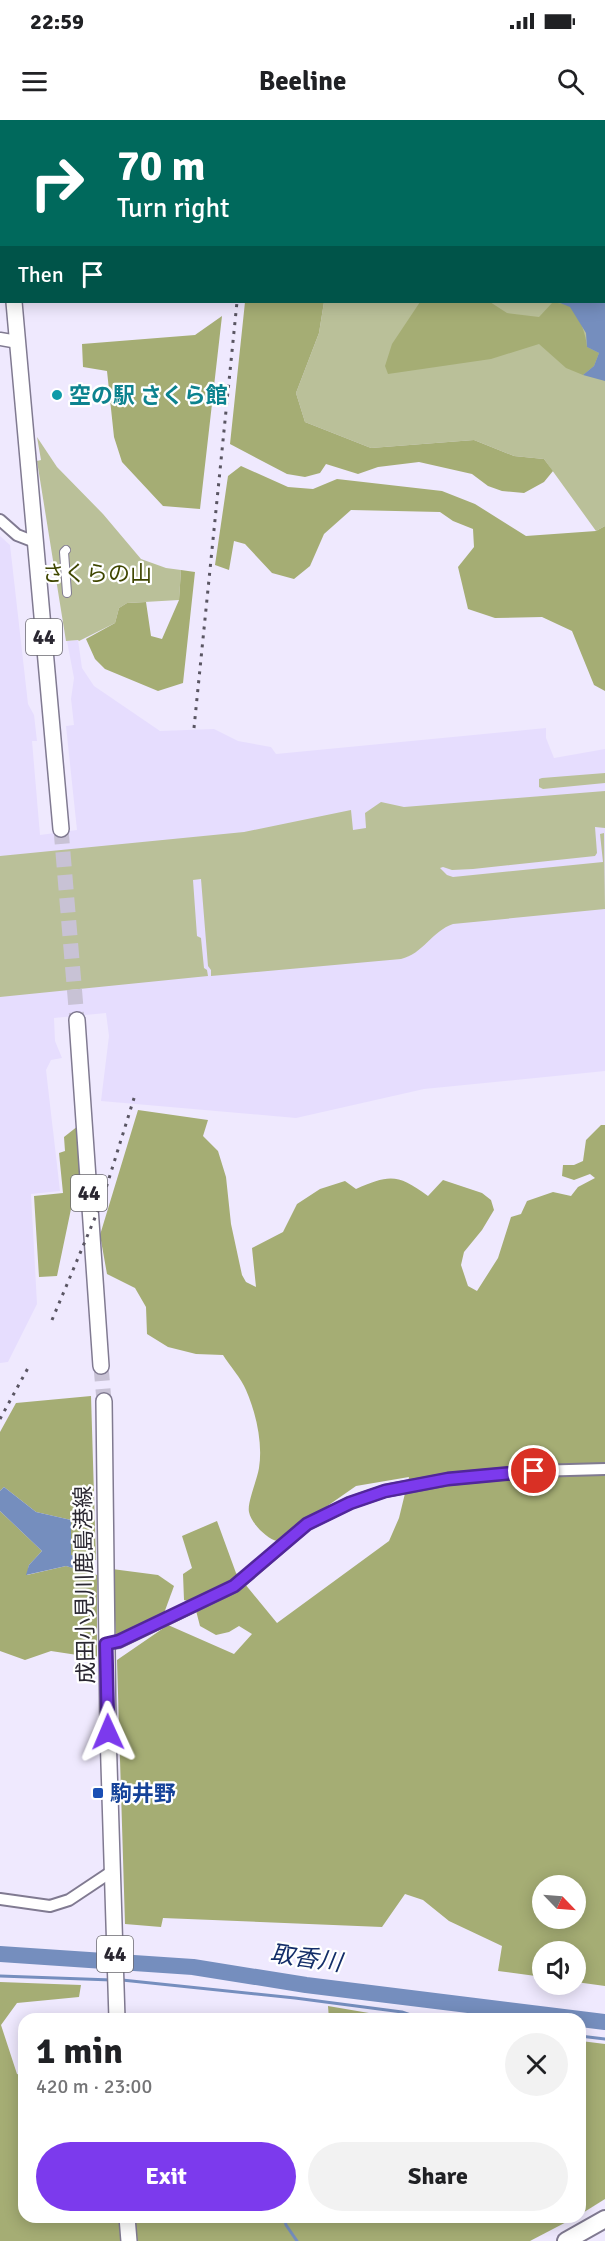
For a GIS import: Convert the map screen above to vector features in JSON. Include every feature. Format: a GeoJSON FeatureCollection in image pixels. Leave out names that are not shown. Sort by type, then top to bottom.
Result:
{"type":"FeatureCollection","features":[{"type":"Feature","properties":{"kind":"highway"},"geometry":{"type":"LineString","coordinates":[[566,2241],[605,2219]]}},
{"type":"Feature","properties":{"kind":"main road","name":"44"},"geometry":{"type":"LineString","coordinates":[[14,303],[62,829]]}},
{"type":"Feature","properties":{"kind":"main road","name":"44"},"geometry":{"type":"LineString","coordinates":[[77,1020],[101,1366]]}},
{"type":"Feature","properties":{"kind":"main road","name":"成田小見川鹿島港線"},"geometry":{"type":"LineString","coordinates":[[104,1401],[106,1644],[117,2013]]}},
{"type":"Feature","properties":{"kind":"main road"},"geometry":{"type":"LineString","coordinates":[[128,2223],[129,2241]]}},
{"type":"Feature","properties":{"kind":"street"},"geometry":{"type":"LineString","coordinates":[[0,339],[18,342]]}},
{"type":"Feature","properties":{"kind":"street"},"geometry":{"type":"LineString","coordinates":[[0,520],[17,535],[35,542]]}},
{"type":"Feature","properties":{"kind":"street"},"geometry":{"type":"LineString","coordinates":[[66,550],[63,558],[67,593]]}},
{"type":"Feature","properties":{"kind":"street"},"geometry":{"type":"LineString","coordinates":[[106,1644],[119,1641],[234,1586],[307,1524],[350,1503],[385,1491],[448,1479],[534,1471],[605,1469]]}},
{"type":"Feature","properties":{"kind":"street"},"geometry":{"type":"LineString","coordinates":[[0,1899],[50,1906],[69,1900],[114,1870]]}},
{"type":"Feature","properties":{"kind":"shaded area"},"geometry":{"type":"Polygon","coordinates":[[[0,536],[10,545],[28,704],[34,715],[37,741],[32,741],[40,835],[77,830],[66,726],[74,725],[71,699],[74,678],[67,641],[78,640],[82,668],[94,686],[160,731],[214,729],[238,741],[271,747],[276,754],[546,728],[546,738],[554,758],[605,749],[605,1071],[424,1089],[296,1118],[101,1101],[109,1036],[106,1013],[54,1018],[55,1041],[62,1058],[51,1060],[46,1070],[60,1191],[31,1194],[37,1304],[8,1362],[0,1363],[0,536]]]}},
{"type":"Feature","properties":{"kind":"green space"},"geometry":{"type":"Polygon","coordinates":[[[245,303],[324,303],[319,333],[296,393],[305,422],[371,448],[474,440],[514,456],[544,459],[553,471],[544,482],[524,493],[502,491],[488,486],[472,474],[419,462],[378,467],[358,474],[326,464],[320,473],[305,477],[287,474],[230,444],[245,303]]]}},
{"type":"Feature","properties":{"kind":"green space"},"geometry":{"type":"Polygon","coordinates":[[[324,303],[605,303],[605,526],[596,531],[544,459],[514,456],[474,440],[371,448],[305,422],[296,393],[319,333],[324,303]]]}},
{"type":"Feature","properties":{"kind":"green space"},"geometry":{"type":"Polygon","coordinates":[[[419,303],[492,303],[507,313],[539,317],[552,303],[571,307],[584,331],[587,347],[599,353],[594,366],[583,375],[566,368],[539,344],[491,359],[388,374],[385,366],[392,344],[419,303]]]}},
{"type":"Feature","properties":{"kind":"green space"},"geometry":{"type":"Polygon","coordinates":[[[222,316],[200,509],[163,506],[122,462],[114,437],[107,371],[83,367],[82,344],[195,335],[222,316]]]}},
{"type":"Feature","properties":{"kind":"green space","name":"さくらの山"},"geometry":{"type":"Polygon","coordinates":[[[37,437],[57,467],[103,514],[141,559],[166,568],[181,570],[179,600],[127,603],[119,608],[115,623],[79,641],[66,641],[37,461],[41,460],[37,437]]]}},
{"type":"Feature","properties":{"kind":"green space"},"geometry":{"type":"Polygon","coordinates":[[[241,466],[288,487],[313,489],[337,479],[442,491],[475,504],[526,536],[596,531],[605,526],[605,691],[594,685],[572,631],[542,617],[495,618],[468,609],[458,567],[474,547],[473,529],[453,521],[440,512],[351,510],[324,534],[310,566],[294,579],[272,573],[245,544],[234,541],[229,570],[215,565],[228,476],[241,466]]]}},
{"type":"Feature","properties":{"kind":"green space"},"geometry":{"type":"Polygon","coordinates":[[[181,570],[195,572],[183,683],[158,691],[105,669],[95,659],[86,639],[115,623],[119,608],[127,603],[146,602],[151,636],[162,639],[179,600],[181,570]]]}},
{"type":"Feature","properties":{"kind":"green space"},"geometry":{"type":"Polygon","coordinates":[[[605,773],[605,783],[543,789],[539,787],[539,779],[542,778],[605,773]]]}},
{"type":"Feature","properties":{"kind":"green space"},"geometry":{"type":"Polygon","coordinates":[[[605,791],[605,828],[595,827],[597,853],[595,856],[473,869],[440,868],[453,877],[603,862],[600,834],[604,833],[605,909],[453,924],[439,932],[415,952],[401,959],[211,976],[208,966],[201,879],[193,880],[197,936],[201,938],[204,968],[208,976],[0,997],[0,856],[244,832],[351,810],[353,830],[366,828],[365,813],[381,802],[404,807],[605,791]]]}},
{"type":"Feature","properties":{"kind":"green space"},"geometry":{"type":"Polygon","coordinates":[[[138,1110],[208,1120],[203,1136],[218,1151],[226,1177],[231,1224],[242,1275],[246,1282],[256,1287],[252,1248],[283,1232],[297,1204],[320,1189],[345,1181],[356,1189],[377,1181],[394,1179],[409,1184],[428,1196],[443,1180],[482,1193],[491,1200],[494,1210],[482,1230],[464,1252],[461,1265],[468,1286],[477,1291],[498,1258],[511,1217],[521,1214],[527,1201],[553,1192],[571,1196],[578,1187],[595,1178],[590,1174],[574,1180],[562,1176],[563,1165],[574,1165],[583,1161],[586,1140],[601,1125],[605,1125],[605,1986],[586,1983],[586,1941],[532,1941],[532,1976],[498,1971],[502,1946],[449,1921],[423,1900],[405,1894],[382,1927],[163,1918],[161,1927],[125,1924],[117,1660],[168,1625],[234,1654],[252,1634],[239,1626],[229,1632],[216,1635],[200,1626],[194,1603],[184,1600],[183,1574],[192,1568],[182,1536],[217,1521],[236,1573],[277,1623],[389,1541],[399,1518],[409,1477],[356,1486],[277,1541],[264,1534],[249,1512],[249,1503],[259,1468],[260,1448],[256,1418],[244,1386],[223,1355],[196,1354],[168,1347],[147,1334],[146,1307],[135,1288],[107,1274],[100,1235],[138,1110]]]}},
{"type":"Feature","properties":{"kind":"green space"},"geometry":{"type":"Polygon","coordinates":[[[78,1126],[82,1209],[71,1209],[57,1276],[39,1277],[34,1196],[63,1193],[59,1153],[65,1151],[64,1137],[78,1126]]]}},
{"type":"Feature","properties":{"kind":"green space"},"geometry":{"type":"Polygon","coordinates":[[[91,1396],[96,1560],[71,1555],[71,1520],[36,1512],[4,1487],[0,1491],[0,1432],[16,1403],[91,1396]]]}},
{"type":"Feature","properties":{"kind":"green space"},"geometry":{"type":"Polygon","coordinates":[[[0,1511],[42,1551],[29,1565],[27,1575],[66,1566],[97,1575],[97,1658],[51,1651],[25,1660],[0,1651],[0,1511]]]}},
{"type":"Feature","properties":{"kind":"green space"},"geometry":{"type":"Polygon","coordinates":[[[112,1569],[158,1575],[174,1586],[163,1616],[116,1636],[112,1569]]]}},
{"type":"Feature","properties":{"kind":"green space"},"geometry":{"type":"Polygon","coordinates":[[[0,1982],[81,1985],[79,1997],[17,2003],[1,2025],[18,2074],[18,2223],[120,2223],[122,2241],[0,2241],[0,1982]]]}},
{"type":"Feature","properties":{"kind":"green space"},"geometry":{"type":"Polygon","coordinates":[[[328,2006],[369,2013],[329,2013],[328,2006]]]}},
{"type":"Feature","properties":{"kind":"green space"},"geometry":{"type":"Polygon","coordinates":[[[586,2042],[605,2044],[605,2199],[586,2211],[586,2042]]]}},
{"type":"Feature","properties":{"kind":"green space"},"geometry":{"type":"Polygon","coordinates":[[[135,2223],[564,2223],[530,2241],[136,2241],[135,2223]]]}},
{"type":"Feature","properties":{"kind":"water"},"geometry":{"type":"Polygon","coordinates":[[[560,303],[605,303],[605,381],[583,375],[594,366],[599,353],[587,347],[586,333],[570,307],[560,303]]]}},
{"type":"Feature","properties":{"kind":"water"},"geometry":{"type":"Polygon","coordinates":[[[4,1487],[36,1512],[71,1520],[71,1555],[90,1559],[89,1573],[66,1566],[26,1575],[29,1565],[42,1551],[0,1511],[0,1491],[4,1487]]]}},
{"type":"Feature","properties":{"kind":"waterway","name":"取香川"},"geometry":{"type":"LineString","coordinates":[[0,1954],[193,1967],[306,1985],[532,2013]]}},
{"type":"Feature","properties":{"kind":"waterway"},"geometry":{"type":"LineString","coordinates":[[0,1976],[112,1980]]}},
{"type":"Feature","properties":{"kind":"waterway"},"geometry":{"type":"LineString","coordinates":[[122,1980],[295,1998],[405,2013]]}},
{"type":"Feature","properties":{"kind":"waterway","name":"取香川"},"geometry":{"type":"LineString","coordinates":[[586,2020],[605,2022]]}},
{"type":"Feature","properties":{"kind":"waterway"},"geometry":{"type":"LineString","coordinates":[[586,2037],[605,2039]]}},
{"type":"Feature","properties":{"kind":"waterway"},"geometry":{"type":"LineString","coordinates":[[286,2223],[297,2241]]}},
{"type":"Feature","properties":{"kind":"tunnel"},"geometry":{"type":"LineString","coordinates":[[61,829],[77,1020]]}},
{"type":"Feature","properties":{"kind":"tunnel"},"geometry":{"type":"LineString","coordinates":[[101,1366],[104,1401]]}},
{"type":"Feature","properties":{"kind":"railway"},"geometry":{"type":"LineString","coordinates":[[194,728],[237,303]]}},
{"type":"Feature","properties":{"kind":"railway"},"geometry":{"type":"LineString","coordinates":[[52,1320],[102,1201],[135,1095]]}},
{"type":"Feature","properties":{"kind":"railway"},"geometry":{"type":"LineString","coordinates":[[0,1419],[28,1368]]}},
{"type":"Feature","properties":{"kind":"place","name":"空の駅 さくら館"},"geometry":{"type":"Point","coordinates":[57,395]}},
{"type":"Feature","properties":{"kind":"place","name":"駒井野"},"geometry":{"type":"Point","coordinates":[98,1793]}},
{"type":"Feature","properties":{"kind":"route"},"geometry":{"type":"LineString","coordinates":[[108,1732],[106,1644],[119,1641],[234,1586],[307,1524],[350,1503],[385,1491],[448,1479],[534,1471]]}}]}
